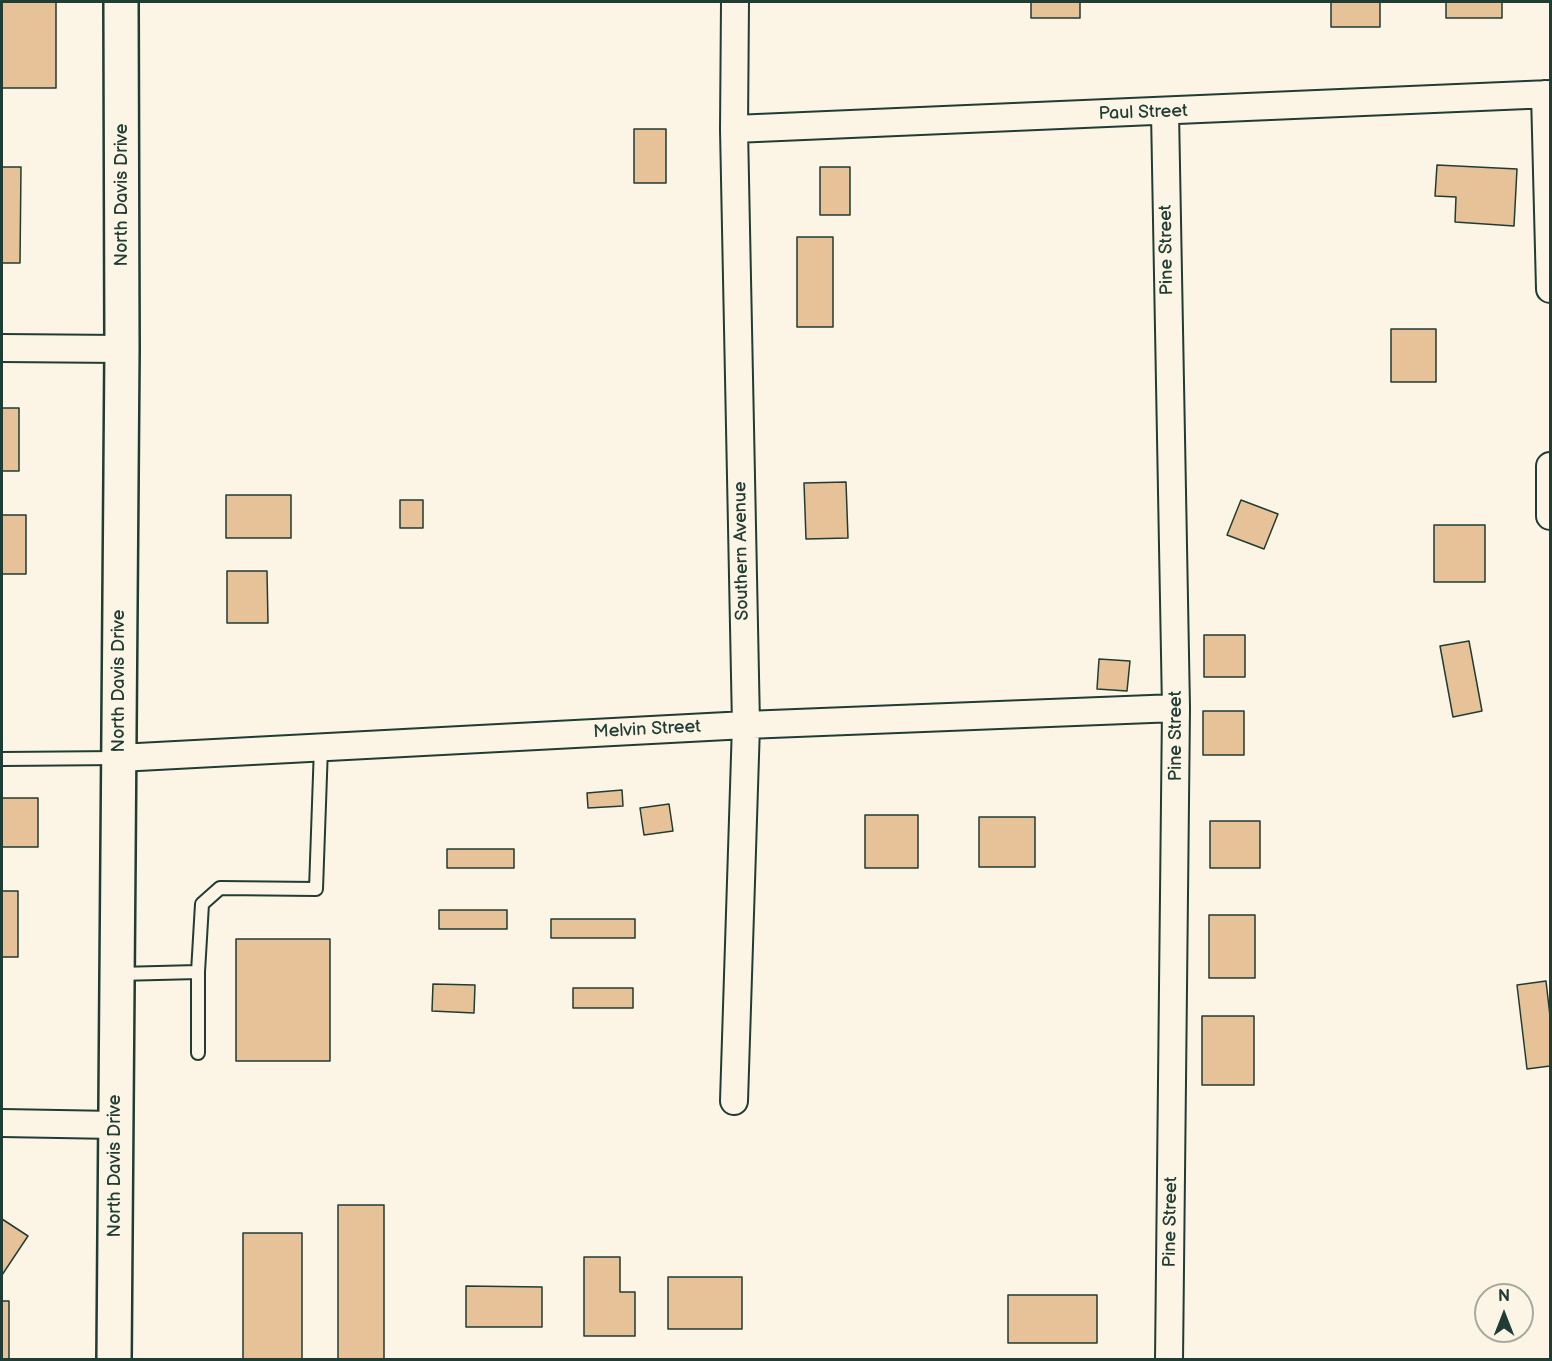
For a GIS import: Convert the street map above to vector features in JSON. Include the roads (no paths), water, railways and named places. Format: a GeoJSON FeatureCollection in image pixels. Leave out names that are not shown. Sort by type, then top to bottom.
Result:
{"type":"FeatureCollection","features":[{"type":"Feature","properties":{"kind":"main road","name":"North Davis Drive"},"geometry":{"type":"LineString","coordinates":[[114,1359],[122,349],[122,2]]}},
{"type":"Feature","properties":{"kind":"street","name":"Southern Avenue"},"geometry":{"type":"LineString","coordinates":[[734,1101],[746,725],[734,129],[735,2]]}},
{"type":"Feature","properties":{"kind":"street"},"geometry":{"type":"LineString","coordinates":[[1548,94],[1551,289]]}},
{"type":"Feature","properties":{"kind":"street","name":"Paul Street"},"geometry":{"type":"LineString","coordinates":[[734,129],[1548,94]]}},
{"type":"Feature","properties":{"kind":"street","name":"Pine Street"},"geometry":{"type":"LineString","coordinates":[[1165,112],[1176,708],[1169,1359]]}},
{"type":"Feature","properties":{"kind":"street"},"geometry":{"type":"LineString","coordinates":[[2,348],[122,349]]}},
{"type":"Feature","properties":{"kind":"street"},"geometry":{"type":"LineString","coordinates":[[1551,466],[1551,516]]}},
{"type":"Feature","properties":{"kind":"street","name":"Melvin Street"},"geometry":{"type":"LineString","coordinates":[[119,758],[746,725],[1176,708]]}},
{"type":"Feature","properties":{"kind":"street"},"geometry":{"type":"LineString","coordinates":[[2,1123],[115,1125]]}},
{"type":"Feature","properties":{"kind":"lane"},"geometry":{"type":"LineString","coordinates":[[198,1053],[198,972],[202,904],[220,888],[316,889],[321,747]]}},
{"type":"Feature","properties":{"kind":"lane"},"geometry":{"type":"LineString","coordinates":[[2,759],[119,758]]}},
{"type":"Feature","properties":{"kind":"lane"},"geometry":{"type":"LineString","coordinates":[[116,974],[198,972]]}}]}
